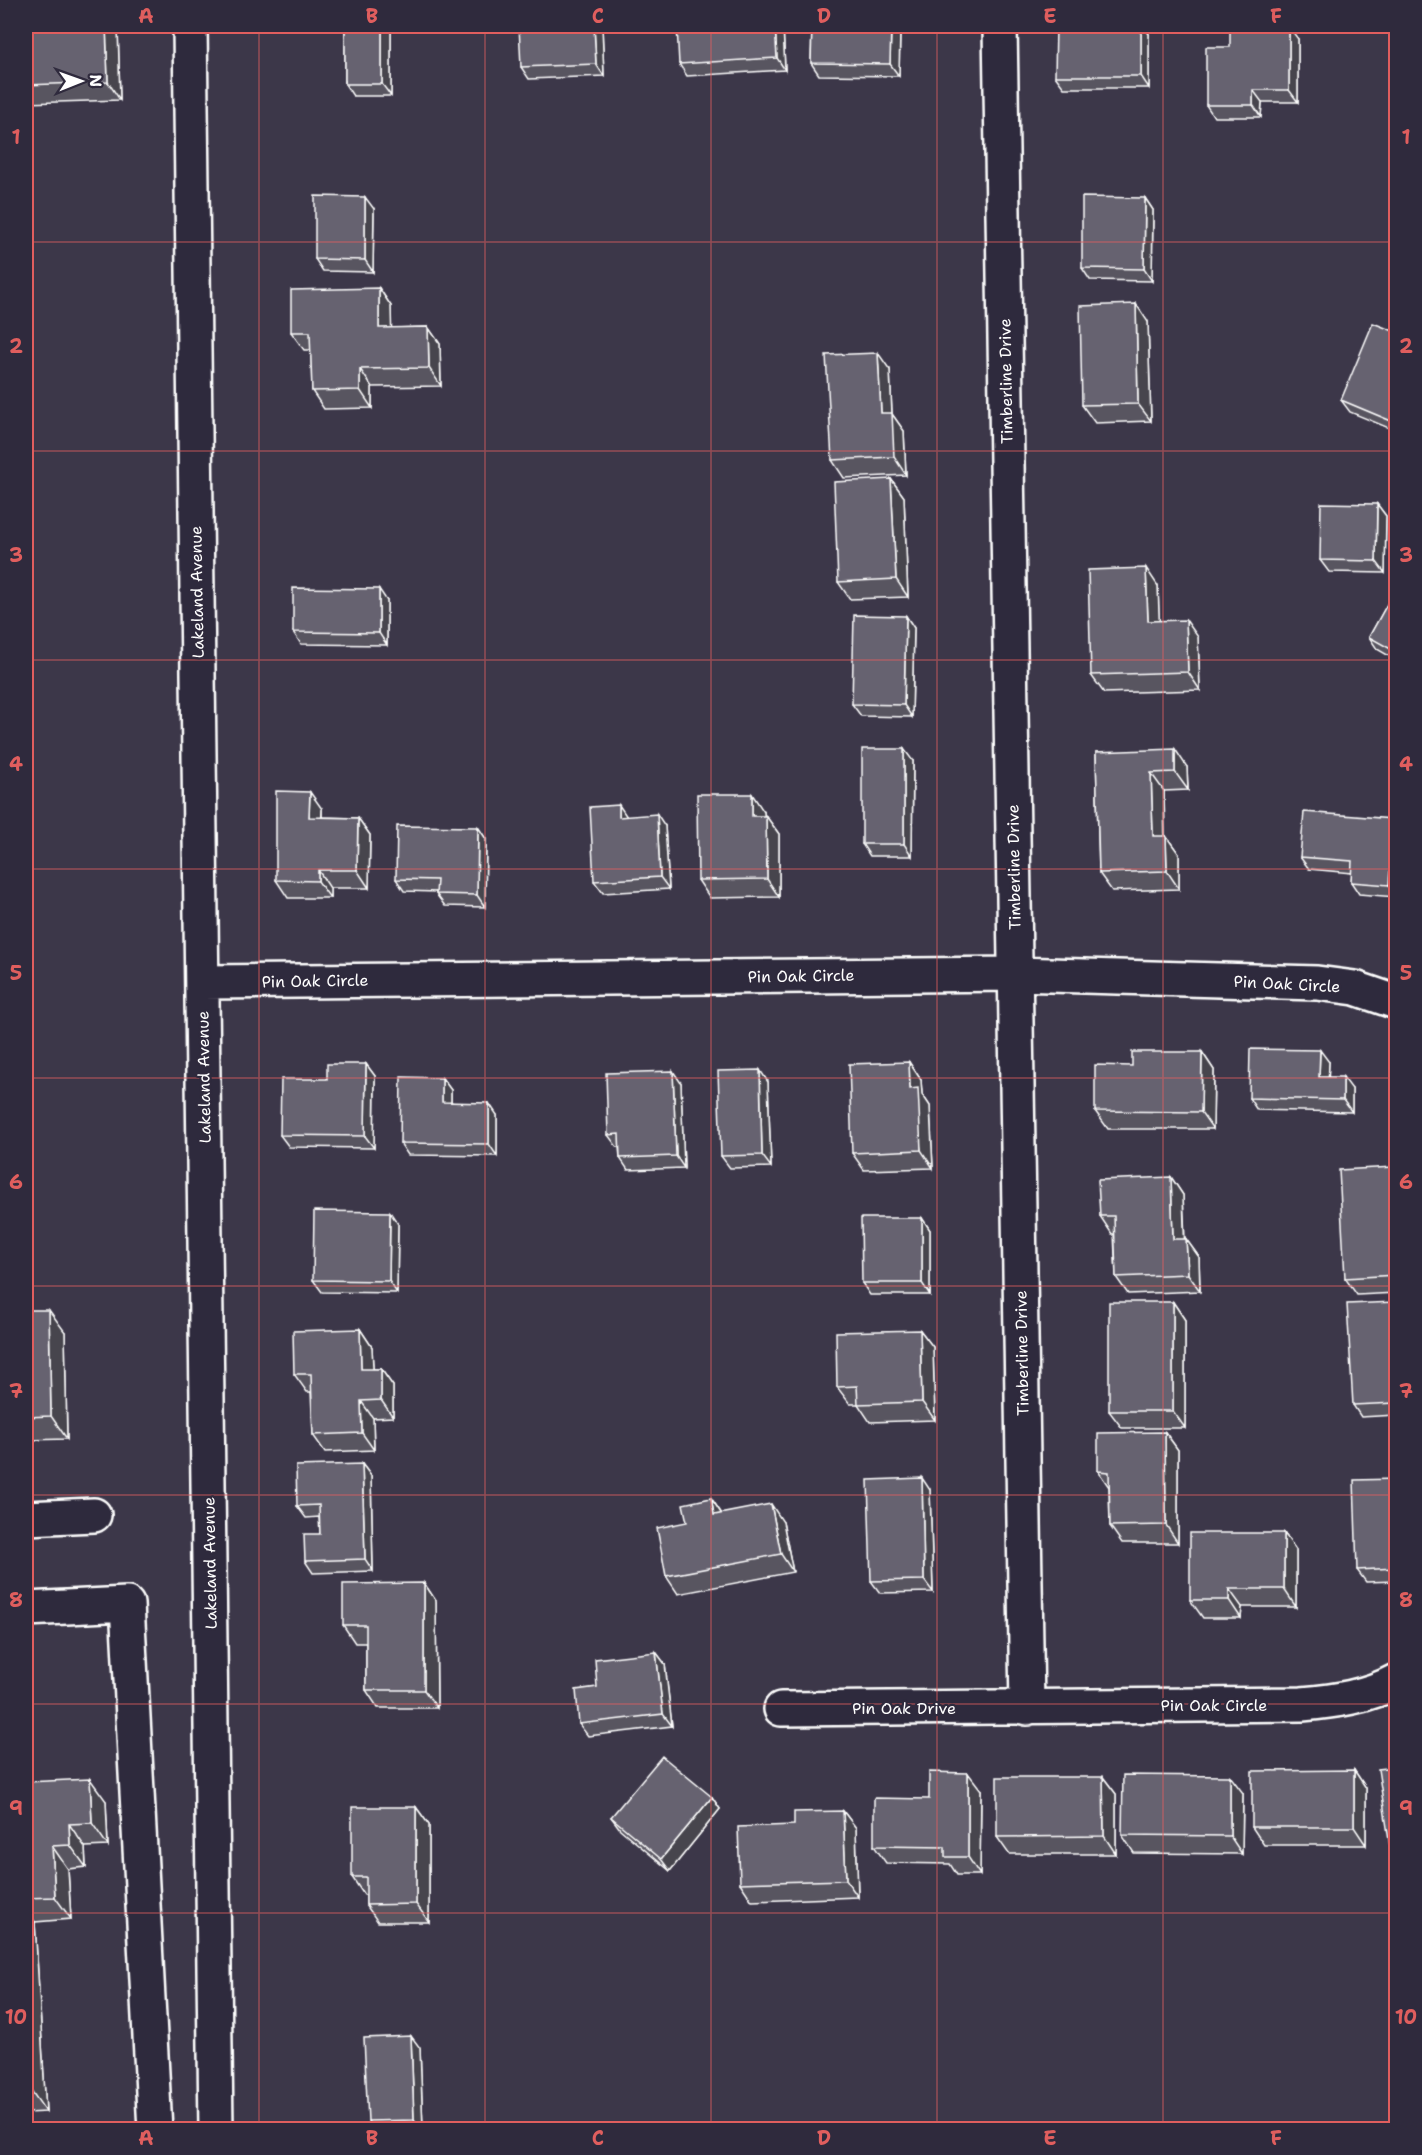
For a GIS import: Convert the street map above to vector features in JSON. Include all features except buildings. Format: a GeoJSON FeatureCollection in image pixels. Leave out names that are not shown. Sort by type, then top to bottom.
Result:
{"type":"FeatureCollection","features":[{"type":"Feature","properties":{"kind":"street","name":"Lakeland Avenue"},"geometry":{"type":"LineString","coordinates":[[190,26],[216,2130]]}},
{"type":"Feature","properties":{"kind":"street","name":"Timberline Drive"},"geometry":{"type":"LineString","coordinates":[[1000,26],[1027,1708]]}},
{"type":"Feature","properties":{"kind":"street","name":"Pin Oak Circle"},"geometry":{"type":"LineString","coordinates":[[203,982],[1016,974],[1317,983],[1355,988],[1396,1002]]}},
{"type":"Feature","properties":{"kind":"street"},"geometry":{"type":"LineString","coordinates":[[26,1518],[94,1515]]}},
{"type":"Feature","properties":{"kind":"street"},"geometry":{"type":"LineString","coordinates":[[26,1609],[127,1604],[155,2130]]}},
{"type":"Feature","properties":{"kind":"street","name":"Pin Oak Circle"},"geometry":{"type":"LineString","coordinates":[[1027,1708],[1302,1704],[1347,1699],[1383,1689],[1396,1681]]}},
{"type":"Feature","properties":{"kind":"street","name":"Pin Oak Drive"},"geometry":{"type":"LineString","coordinates":[[781,1710],[1027,1708]]}}]}
